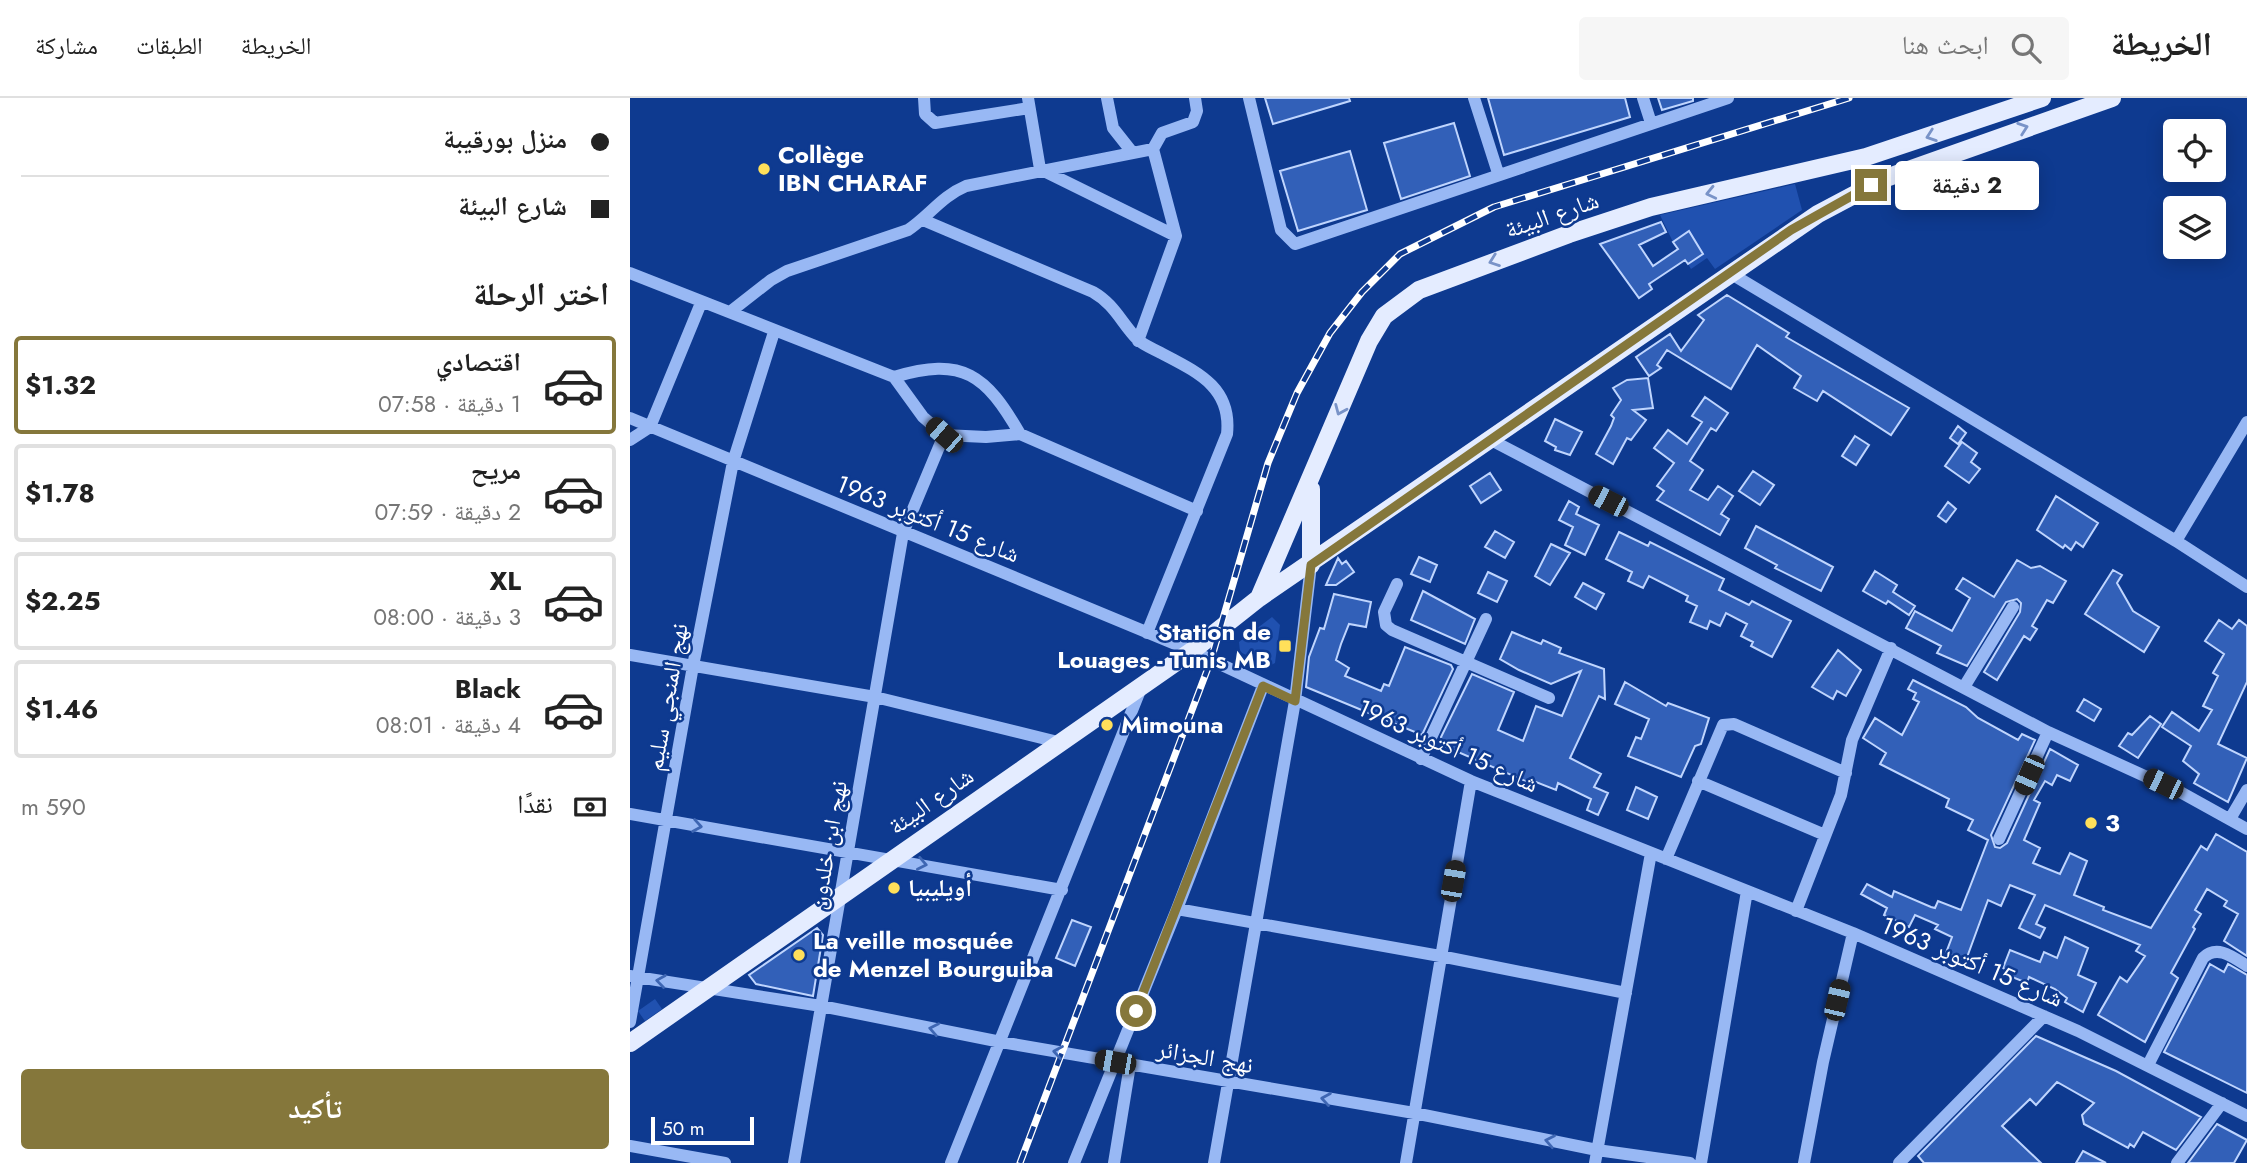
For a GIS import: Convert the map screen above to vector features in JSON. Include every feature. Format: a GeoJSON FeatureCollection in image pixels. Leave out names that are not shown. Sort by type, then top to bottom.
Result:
{"type":"FeatureCollection","features":[{"type":"Feature","properties":{"kind":"main road","name":"شارع البيئة"},"geometry":{"type":"LineString","coordinates":[[1259,598],[1369,341],[1384,316],[1419,290],[1569,234],[1651,207],[1866,157],[2042,98]]}},
{"type":"Feature","properties":{"kind":"main road","name":"شارع البيئة"},"geometry":{"type":"LineString","coordinates":[[630,1043],[1192,651],[1259,598],[1311,565],[1818,214],[1871,185],[1969,147],[2112,98]]}},
{"type":"Feature","properties":{"kind":"main road"},"geometry":{"type":"LineString","coordinates":[[1961,125],[1969,147]]}},
{"type":"Feature","properties":{"kind":"main road"},"geometry":{"type":"LineString","coordinates":[[1311,565],[1309,516],[1312,475]]}},
{"type":"Feature","properties":{"kind":"street"},"geometry":{"type":"LineString","coordinates":[[924,98],[925,114],[935,123],[1028,103],[1040,169]]}},
{"type":"Feature","properties":{"kind":"street"},"geometry":{"type":"LineString","coordinates":[[1107,98],[1113,128],[1132,152]]}},
{"type":"Feature","properties":{"kind":"street"},"geometry":{"type":"LineString","coordinates":[[1138,341],[1176,236],[1153,149],[1162,133],[1196,118],[1195,98]]}},
{"type":"Feature","properties":{"kind":"street"},"geometry":{"type":"LineString","coordinates":[[1249,98],[1281,230],[1295,244],[1498,173],[1728,98]]}},
{"type":"Feature","properties":{"kind":"street"},"geometry":{"type":"LineString","coordinates":[[1474,98],[1498,173]]}},
{"type":"Feature","properties":{"kind":"street"},"geometry":{"type":"LineString","coordinates":[[1643,98],[1651,123]]}},
{"type":"Feature","properties":{"kind":"street"},"geometry":{"type":"LineString","coordinates":[[730,312],[787,271],[883,241],[923,220],[951,192],[966,186],[1040,169],[1153,149]]}},
{"type":"Feature","properties":{"kind":"street"},"geometry":{"type":"LineString","coordinates":[[1040,169],[1176,236]]}},
{"type":"Feature","properties":{"kind":"street"},"geometry":{"type":"LineString","coordinates":[[923,220],[1093,292],[1116,311],[1138,341],[1203,376],[1217,387],[1226,404],[1227,434],[1147,633]]}},
{"type":"Feature","properties":{"kind":"street"},"geometry":{"type":"LineString","coordinates":[[630,273],[774,332],[894,377],[923,416],[944,435],[986,437],[1020,434],[1197,511]]}},
{"type":"Feature","properties":{"kind":"street"},"geometry":{"type":"LineString","coordinates":[[1730,273],[2176,541],[2247,587]]}},
{"type":"Feature","properties":{"kind":"street"},"geometry":{"type":"LineString","coordinates":[[630,440],[650,427],[701,303]]}},
{"type":"Feature","properties":{"kind":"street","name":"نهج المنجي سليم"},"geometry":{"type":"LineString","coordinates":[[630,1022],[634,977],[733,462],[774,332]]}},
{"type":"Feature","properties":{"kind":"street"},"geometry":{"type":"LineString","coordinates":[[894,377],[924,368],[958,371],[994,392],[1020,434]]}},
{"type":"Feature","properties":{"kind":"street","name":"شارع 15 أكتوبر 1963"},"geometry":{"type":"LineString","coordinates":[[630,418],[1192,651],[1471,781],[1853,933],[2044,1016],[2247,1116]]}},
{"type":"Feature","properties":{"kind":"street"},"geometry":{"type":"LineString","coordinates":[[2176,541],[2247,422]]}},
{"type":"Feature","properties":{"kind":"street","name":"نهج ابن خلدون"},"geometry":{"type":"LineString","coordinates":[[794,1163],[903,533],[944,435]]}},
{"type":"Feature","properties":{"kind":"street"},"geometry":{"type":"LineString","coordinates":[[1492,440],[2048,732],[2247,829]]}},
{"type":"Feature","properties":{"kind":"street"},"geometry":{"type":"LineString","coordinates":[[1214,1163],[1295,701],[1311,565]]}},
{"type":"Feature","properties":{"kind":"street"},"geometry":{"type":"LineString","coordinates":[[1397,584],[1384,612],[1386,625],[1549,698]]}},
{"type":"Feature","properties":{"kind":"street"},"geometry":{"type":"LineString","coordinates":[[1964,687],[2013,607]]}},
{"type":"Feature","properties":{"kind":"street"},"geometry":{"type":"LineString","coordinates":[[1422,759],[1486,619]]}},
{"type":"Feature","properties":{"kind":"street"},"geometry":{"type":"LineString","coordinates":[[1796,911],[1842,795],[1852,740],[1891,648]]}},
{"type":"Feature","properties":{"kind":"street"},"geometry":{"type":"LineString","coordinates":[[630,655],[875,697],[1058,742]]}},
{"type":"Feature","properties":{"kind":"street"},"geometry":{"type":"LineString","coordinates":[[951,1163],[1142,684]]}},
{"type":"Feature","properties":{"kind":"street"},"geometry":{"type":"LineString","coordinates":[[1074,1163],[1177,909],[1263,686]]}},
{"type":"Feature","properties":{"kind":"street"},"geometry":{"type":"LineString","coordinates":[[1666,859],[1723,725],[1730,723],[1846,774]]}},
{"type":"Feature","properties":{"kind":"street"},"geometry":{"type":"LineString","coordinates":[[1999,839],[2048,732]]}},
{"type":"Feature","properties":{"kind":"street"},"geometry":{"type":"LineString","coordinates":[[1406,1163],[1471,781]]}},
{"type":"Feature","properties":{"kind":"street"},"geometry":{"type":"LineString","coordinates":[[1698,781],[1825,835]]}},
{"type":"Feature","properties":{"kind":"street"},"geometry":{"type":"LineString","coordinates":[[2230,819],[2247,790]]}},
{"type":"Feature","properties":{"kind":"street"},"geometry":{"type":"LineString","coordinates":[[630,814],[893,858],[1062,890]]}},
{"type":"Feature","properties":{"kind":"street"},"geometry":{"type":"LineString","coordinates":[[1596,1157],[1651,853]]}},
{"type":"Feature","properties":{"kind":"street"},"geometry":{"type":"LineString","coordinates":[[1701,1163],[1747,891]]}},
{"type":"Feature","properties":{"kind":"street"},"geometry":{"type":"LineString","coordinates":[[1177,909],[1440,956],[1626,993]]}},
{"type":"Feature","properties":{"kind":"street"},"geometry":{"type":"LineString","coordinates":[[1804,1163],[1823,1062],[1853,933]]}},
{"type":"Feature","properties":{"kind":"street"},"geometry":{"type":"LineString","coordinates":[[2148,1065],[2203,958],[2213,951],[2221,951],[2247,966]]}},
{"type":"Feature","properties":{"kind":"street","name":"نهج الجزائر"},"geometry":{"type":"LineString","coordinates":[[634,977],[821,1006],[1228,1083],[1414,1113],[1596,1157],[1690,1163]]}},
{"type":"Feature","properties":{"kind":"street"},"geometry":{"type":"LineString","coordinates":[[1899,1163],[2044,1016]]}},
{"type":"Feature","properties":{"kind":"street"},"geometry":{"type":"LineString","coordinates":[[630,1022],[652,1027]]}},
{"type":"Feature","properties":{"kind":"street"},"geometry":{"type":"LineString","coordinates":[[1114,1163],[1130,1065]]}},
{"type":"Feature","properties":{"kind":"street"},"geometry":{"type":"LineString","coordinates":[[2177,1163],[2222,1103]]}},
{"type":"Feature","properties":{"kind":"street"},"geometry":{"type":"LineString","coordinates":[[630,1146],[725,1163]]}},
{"type":"Feature","properties":{"kind":"shaded area"},"geometry":{"type":"Polygon","coordinates":[[[1795,184],[1802,210],[1715,269],[1707,258],[1691,269],[1688,264],[1703,254],[1689,232],[1673,242],[1660,215],[1795,184]]]}},
{"type":"Feature","properties":{"kind":"shaded area"},"geometry":{"type":"Polygon","coordinates":[[[1272,617],[1280,625],[1275,663],[1269,666],[1240,652],[1239,642],[1272,617]]]}},
{"type":"Feature","properties":{"kind":"shaded area"},"geometry":{"type":"Polygon","coordinates":[[[655,999],[662,1009],[645,1021],[638,1011],[655,999]]]}},
{"type":"Feature","properties":{"kind":"building"},"geometry":{"type":"Polygon","coordinates":[[[1265,98],[1349,98],[1350,101],[1273,124],[1265,98]]]}},
{"type":"Feature","properties":{"kind":"building"},"geometry":{"type":"Polygon","coordinates":[[[1488,98],[1625,98],[1630,117],[1504,155],[1488,98]]]}},
{"type":"Feature","properties":{"kind":"building"},"geometry":{"type":"Polygon","coordinates":[[[1658,98],[1693,98],[1693,101],[1662,110],[1658,98]]]}},
{"type":"Feature","properties":{"kind":"building"},"geometry":{"type":"Polygon","coordinates":[[[1454,123],[1470,176],[1401,199],[1384,143],[1454,123]]]}},
{"type":"Feature","properties":{"kind":"building"},"geometry":{"type":"Polygon","coordinates":[[[1350,151],[1367,210],[1298,231],[1280,171],[1350,151]]]}},
{"type":"Feature","properties":{"kind":"building"},"geometry":{"type":"Polygon","coordinates":[[[1661,222],[1666,232],[1639,245],[1653,266],[1678,249],[1673,242],[1689,231],[1703,254],[1688,264],[1685,260],[1649,284],[1652,289],[1639,298],[1600,244],[1661,222]]]}},
{"type":"Feature","properties":{"kind":"building"},"geometry":{"type":"Polygon","coordinates":[[[1727,295],[1789,333],[1786,337],[1909,408],[1891,435],[1823,391],[1817,401],[1794,388],[1801,376],[1757,345],[1731,389],[1667,350],[1657,365],[1661,368],[1649,376],[1636,357],[1670,334],[1681,351],[1704,320],[1698,315],[1727,295]]]}},
{"type":"Feature","properties":{"kind":"building"},"geometry":{"type":"Polygon","coordinates":[[[1648,378],[1653,408],[1633,410],[1646,420],[1631,440],[1627,438],[1613,464],[1596,454],[1611,426],[1614,418],[1611,415],[1621,400],[1613,388],[1627,380],[1648,378]]]}},
{"type":"Feature","properties":{"kind":"building"},"geometry":{"type":"Polygon","coordinates":[[[1705,397],[1728,413],[1716,431],[1711,428],[1690,461],[1703,470],[1690,490],[1708,500],[1718,486],[1733,496],[1721,514],[1729,519],[1720,535],[1657,500],[1664,491],[1657,486],[1674,463],[1654,448],[1668,430],[1687,444],[1702,422],[1692,416],[1705,397]]]}},
{"type":"Feature","properties":{"kind":"building"},"geometry":{"type":"Polygon","coordinates":[[[1555,419],[1582,432],[1570,455],[1555,450],[1556,447],[1545,441],[1555,419]]]}},
{"type":"Feature","properties":{"kind":"building"},"geometry":{"type":"Polygon","coordinates":[[[1958,426],[1966,433],[1958,444],[1950,438],[1958,426]]]}},
{"type":"Feature","properties":{"kind":"building"},"geometry":{"type":"Polygon","coordinates":[[[1855,436],[1869,445],[1856,465],[1842,456],[1855,436]]]}},
{"type":"Feature","properties":{"kind":"building"},"geometry":{"type":"Polygon","coordinates":[[[1962,442],[1977,453],[1971,462],[1980,469],[1969,483],[1945,466],[1962,442]]]}},
{"type":"Feature","properties":{"kind":"building"},"geometry":{"type":"Polygon","coordinates":[[[1753,471],[1774,485],[1760,505],[1739,491],[1753,471]]]}},
{"type":"Feature","properties":{"kind":"building"},"geometry":{"type":"Polygon","coordinates":[[[1490,473],[1501,490],[1481,503],[1470,486],[1490,473]]]}},
{"type":"Feature","properties":{"kind":"building"},"geometry":{"type":"Polygon","coordinates":[[[2056,496],[2098,523],[2083,547],[2076,542],[2071,550],[2065,545],[2063,548],[2037,530],[2056,496]]]}},
{"type":"Feature","properties":{"kind":"building"},"geometry":{"type":"Polygon","coordinates":[[[1569,501],[1579,507],[1576,514],[1599,525],[1585,555],[1565,545],[1573,527],[1559,520],[1569,501]]]}},
{"type":"Feature","properties":{"kind":"building"},"geometry":{"type":"Polygon","coordinates":[[[1948,502],[1956,509],[1946,522],[1938,516],[1948,502]]]}},
{"type":"Feature","properties":{"kind":"building"},"geometry":{"type":"Polygon","coordinates":[[[1756,526],[1833,567],[1821,591],[1775,568],[1777,565],[1745,548],[1756,526]]]}},
{"type":"Feature","properties":{"kind":"building"},"geometry":{"type":"Polygon","coordinates":[[[1495,531],[1514,542],[1505,558],[1485,547],[1495,531]]]}},
{"type":"Feature","properties":{"kind":"building"},"geometry":{"type":"Polygon","coordinates":[[[1619,532],[1648,546],[1650,542],[1724,579],[1719,590],[1749,605],[1752,601],[1791,621],[1772,657],[1751,646],[1753,642],[1741,636],[1747,624],[1726,613],[1720,626],[1710,621],[1707,629],[1690,622],[1697,606],[1686,601],[1688,596],[1649,576],[1643,588],[1628,581],[1632,572],[1606,559],[1619,532]]]}},
{"type":"Feature","properties":{"kind":"building"},"geometry":{"type":"Polygon","coordinates":[[[1551,544],[1570,553],[1550,585],[1535,576],[1551,544]]]}},
{"type":"Feature","properties":{"kind":"building"},"geometry":{"type":"Polygon","coordinates":[[[1419,557],[1437,565],[1430,582],[1411,574],[1419,557]]]}},
{"type":"Feature","properties":{"kind":"building"},"geometry":{"type":"Polygon","coordinates":[[[1338,558],[1342,564],[1346,561],[1354,572],[1336,585],[1326,585],[1338,558]]]}},
{"type":"Feature","properties":{"kind":"building"},"geometry":{"type":"Polygon","coordinates":[[[2017,560],[2031,568],[2040,566],[2066,581],[2053,603],[2047,600],[2032,626],[2037,629],[2030,640],[2024,636],[1997,680],[1984,672],[2020,612],[2021,603],[2017,599],[2006,602],[1967,666],[1937,653],[1941,646],[1906,628],[1915,611],[1952,631],[1970,598],[1956,589],[1963,578],[1994,597],[2017,560]]]}},
{"type":"Feature","properties":{"kind":"building"},"geometry":{"type":"Polygon","coordinates":[[[2113,570],[2122,575],[2117,583],[2133,611],[2159,627],[2144,652],[2085,614],[2113,570]]]}},
{"type":"Feature","properties":{"kind":"building"},"geometry":{"type":"Polygon","coordinates":[[[1875,571],[1897,585],[1893,592],[1915,606],[1909,615],[1888,601],[1886,604],[1863,591],[1875,571]]]}},
{"type":"Feature","properties":{"kind":"building"},"geometry":{"type":"Polygon","coordinates":[[[1488,572],[1507,581],[1497,602],[1478,593],[1488,572]]]}},
{"type":"Feature","properties":{"kind":"building"},"geometry":{"type":"Polygon","coordinates":[[[1583,583],[1604,594],[1596,609],[1575,597],[1583,583]]]}},
{"type":"Feature","properties":{"kind":"building"},"geometry":{"type":"Polygon","coordinates":[[[1423,591],[1475,619],[1465,644],[1411,620],[1423,591]]]}},
{"type":"Feature","properties":{"kind":"building"},"geometry":{"type":"Polygon","coordinates":[[[1334,594],[1371,602],[1366,627],[1349,624],[1341,644],[1336,660],[1349,668],[1345,676],[1381,691],[1384,684],[1389,686],[1405,647],[1451,665],[1453,669],[1422,735],[1306,687],[1309,657],[1320,628],[1324,629],[1334,594]]]}},
{"type":"Feature","properties":{"kind":"building"},"geometry":{"type":"Polygon","coordinates":[[[2219,620],[2232,629],[2239,620],[2247,626],[2247,682],[2218,744],[2247,758],[2228,802],[2194,783],[2199,774],[2183,761],[2191,746],[2162,727],[2172,712],[2199,731],[2212,710],[2203,706],[2218,676],[2213,673],[2224,654],[2205,641],[2219,620]]]}},
{"type":"Feature","properties":{"kind":"building"},"geometry":{"type":"Polygon","coordinates":[[[1512,632],[1541,644],[1543,640],[1561,648],[1559,653],[1604,669],[1605,699],[1599,696],[1570,758],[1601,774],[1594,787],[1608,793],[1598,815],[1587,810],[1591,799],[1558,783],[1556,790],[1531,780],[1530,783],[1444,746],[1441,737],[1472,674],[1514,692],[1498,730],[1523,741],[1536,706],[1562,716],[1581,671],[1551,684],[1519,670],[1500,659],[1512,632]]]}},
{"type":"Feature","properties":{"kind":"building"},"geometry":{"type":"Polygon","coordinates":[[[1838,650],[1861,670],[1846,696],[1837,691],[1833,699],[1812,687],[1838,650]]]}},
{"type":"Feature","properties":{"kind":"building"},"geometry":{"type":"Polygon","coordinates":[[[1913,680],[1966,707],[1978,718],[2018,740],[2022,734],[2035,740],[1991,835],[1995,847],[2000,848],[2007,843],[2050,749],[2078,765],[2070,781],[2057,775],[2052,785],[2045,781],[2034,800],[2040,803],[2024,840],[2040,848],[2033,863],[2060,874],[2070,853],[2087,861],[2074,895],[2104,907],[2103,910],[2151,928],[2201,846],[2207,850],[2216,834],[2247,852],[2247,956],[2224,941],[2238,914],[2224,906],[2227,901],[2207,889],[2195,910],[2201,914],[2193,927],[2195,929],[2171,973],[2178,978],[2145,1042],[2098,1015],[2120,977],[2127,982],[2145,956],[2136,951],[2140,945],[2045,905],[2036,924],[2045,928],[2040,938],[2019,928],[2035,895],[2010,885],[2001,906],[1988,900],[1966,960],[1946,953],[1952,937],[1935,929],[1938,925],[1915,915],[1909,927],[1884,915],[1887,908],[1861,894],[1867,884],[1892,897],[1894,891],[1931,907],[1935,908],[1938,901],[1961,910],[1988,840],[1968,830],[1973,820],[1946,807],[1949,799],[1880,764],[1886,753],[1863,738],[1875,718],[1902,735],[1919,702],[1913,699],[1916,693],[1908,689],[1913,680]]]}},
{"type":"Feature","properties":{"kind":"building"},"geometry":{"type":"Polygon","coordinates":[[[1625,682],[1666,706],[1668,703],[1709,718],[1701,744],[1695,746],[1681,777],[1628,756],[1636,737],[1641,739],[1649,719],[1615,704],[1625,682]]]}},
{"type":"Feature","properties":{"kind":"building"},"geometry":{"type":"Polygon","coordinates":[[[2084,699],[2101,709],[2094,721],[2077,711],[2084,699]]]}},
{"type":"Feature","properties":{"kind":"building"},"geometry":{"type":"Polygon","coordinates":[[[2150,716],[2161,724],[2138,758],[2119,746],[2128,733],[2132,735],[2150,716]]]}},
{"type":"Feature","properties":{"kind":"building"},"geometry":{"type":"Polygon","coordinates":[[[1636,787],[1657,797],[1648,819],[1627,810],[1636,787]]]}},
{"type":"Feature","properties":{"kind":"building"},"geometry":{"type":"Polygon","coordinates":[[[1072,920],[1091,927],[1075,966],[1056,958],[1072,920]]]}},
{"type":"Feature","properties":{"kind":"building","name":"La veille mosquée de Menzel Bourguiba"},"geometry":{"type":"Polygon","coordinates":[[[817,928],[823,935],[813,996],[756,984],[749,975],[817,928]]]}},
{"type":"Feature","properties":{"kind":"building"},"geometry":{"type":"Polygon","coordinates":[[[2065,937],[2088,948],[2078,975],[2096,983],[2083,1012],[2065,1002],[2067,998],[2055,989],[2029,977],[2027,983],[2007,975],[2009,971],[2003,968],[2010,950],[2040,962],[2044,952],[2057,958],[2065,937]]]}},
{"type":"Feature","properties":{"kind":"building"},"geometry":{"type":"Polygon","coordinates":[[[2210,964],[2224,972],[2228,964],[2247,975],[2247,1093],[2164,1052],[2210,964]]]}},
{"type":"Feature","properties":{"kind":"building"},"geometry":{"type":"Polygon","coordinates":[[[2036,1036],[2116,1071],[2201,1117],[2176,1150],[2143,1132],[2134,1147],[2130,1144],[2128,1148],[2084,1124],[2082,1115],[2094,1103],[2057,1082],[2036,1105],[2030,1099],[2002,1126],[2041,1163],[1924,1163],[1918,1156],[2036,1036]]]}},
{"type":"Feature","properties":{"kind":"building"},"geometry":{"type":"Polygon","coordinates":[[[2217,1124],[2247,1140],[2234,1163],[2188,1163],[2217,1124]]]}},
{"type":"Feature","properties":{"kind":"building"},"geometry":{"type":"Polygon","coordinates":[[[2083,1151],[2106,1163],[2076,1163],[2083,1151]]]}},
{"type":"Feature","properties":{"kind":"railway"},"geometry":{"type":"LineString","coordinates":[[1020,1163],[1211,660],[1268,463],[1297,393],[1330,333],[1362,292],[1400,254],[1494,207],[1849,98]]}},
{"type":"Feature","properties":{"kind":"place","name":"Collège IBN CHARAF"},"geometry":{"type":"Point","coordinates":[764,169]}},
{"type":"Feature","properties":{"kind":"place","name":"Station de Louages - Tunis MB"},"geometry":{"type":"Point","coordinates":[1285,646]}},
{"type":"Feature","properties":{"kind":"place","name":"Mimouna"},"geometry":{"type":"Point","coordinates":[1107,725]}},
{"type":"Feature","properties":{"kind":"place","name":"3"},"geometry":{"type":"Point","coordinates":[2091,823]}},
{"type":"Feature","properties":{"kind":"place","name":"أويليبيا"},"geometry":{"type":"Point","coordinates":[894,888]}},
{"type":"Feature","properties":{"kind":"place","name":"La veille mosquée de Menzel Bourguiba"},"geometry":{"type":"Point","coordinates":[799,955]}},
{"type":"Feature","properties":{"kind":"route"},"geometry":{"type":"LineString","coordinates":[[1136,1011],[1263,686],[1295,701],[1311,565],[1791,230],[1871,185]]}}]}
